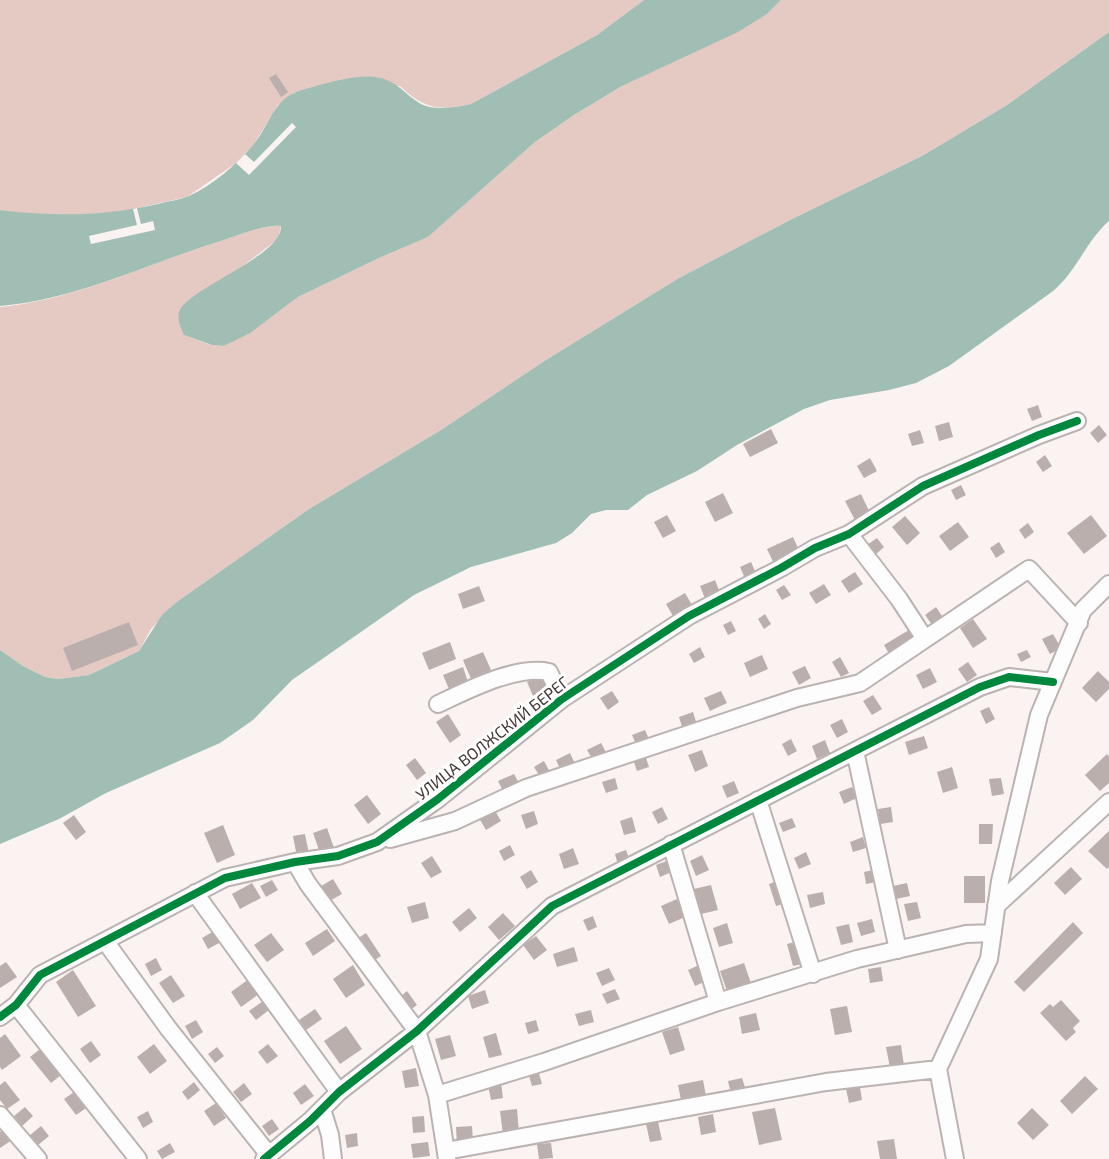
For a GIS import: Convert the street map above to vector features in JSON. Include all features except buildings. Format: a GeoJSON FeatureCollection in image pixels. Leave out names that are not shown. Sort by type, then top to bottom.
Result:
{"type":"FeatureCollection","features":[{"type":"Feature","properties":{"kind":"street","name":"УЛИЦА ВОЛЖСКИЙ БЕРЕГ"},"geometry":{"type":"LineString","coordinates":[[0,1017],[16,1005],[40,975],[225,878],[295,862],[338,856],[377,842],[438,799],[562,699],[689,616],[815,548],[849,534],[923,486],[1077,420]]}},
{"type":"Feature","properties":{"kind":"street"},"geometry":{"type":"LineString","coordinates":[[849,534],[899,599],[925,639]]}},
{"type":"Feature","properties":{"kind":"street"},"geometry":{"type":"LineString","coordinates":[[377,842],[455,821],[526,788],[797,698],[860,682],[1029,569],[1079,623]]}},
{"type":"Feature","properties":{"kind":"street"},"geometry":{"type":"LineString","coordinates":[[955,1159],[938,1069],[989,959],[1000,881],[1040,715],[1083,610],[1109,584]]}},
{"type":"Feature","properties":{"kind":"street"},"geometry":{"type":"LineString","coordinates":[[438,704],[485,682],[536,669],[549,672],[562,699]]}},
{"type":"Feature","properties":{"kind":"street"},"geometry":{"type":"LineString","coordinates":[[105,941],[266,1157],[339,1092],[417,1031],[552,906],[980,687],[1009,676],[1053,682]]}},
{"type":"Feature","properties":{"kind":"street"},"geometry":{"type":"LineString","coordinates":[[855,751],[898,950]]}},
{"type":"Feature","properties":{"kind":"street"},"geometry":{"type":"LineString","coordinates":[[759,800],[813,974]]}},
{"type":"Feature","properties":{"kind":"street"},"geometry":{"type":"LineString","coordinates":[[996,906],[1109,802]]}},
{"type":"Feature","properties":{"kind":"street"},"geometry":{"type":"LineString","coordinates":[[671,844],[718,1002]]}},
{"type":"Feature","properties":{"kind":"street"},"geometry":{"type":"LineString","coordinates":[[295,862],[308,884],[417,1031],[437,1095],[446,1155],[826,1082],[938,1069]]}},
{"type":"Feature","properties":{"kind":"street"},"geometry":{"type":"LineString","coordinates":[[195,893],[339,1092]]}},
{"type":"Feature","properties":{"kind":"street"},"geometry":{"type":"LineString","coordinates":[[437,1095],[555,1059],[718,1002],[857,959],[966,934],[993,933]]}},
{"type":"Feature","properties":{"kind":"street"},"geometry":{"type":"LineString","coordinates":[[16,1005],[138,1159]]}},
{"type":"Feature","properties":{"kind":"street"},"geometry":{"type":"LineString","coordinates":[[322,1109],[330,1135],[333,1159]]}},
{"type":"Feature","properties":{"kind":"street"},"geometry":{"type":"LineString","coordinates":[[0,1115],[38,1159]]}},
{"type":"Feature","properties":{"kind":"shaded area"},"geometry":{"type":"Polygon","coordinates":[[[0,0],[644,0],[597,35],[471,104],[450,107],[432,106],[417,100],[400,86],[314,88],[293,93],[278,105],[254,144],[236,163],[187,197],[120,212],[72,215],[28,214],[0,210],[0,0]]]}},
{"type":"Feature","properties":{"kind":"shaded area"},"geometry":{"type":"Polygon","coordinates":[[[644,0],[781,0],[767,14],[738,32],[622,86],[574,115],[535,142],[428,237],[298,297],[250,333],[223,346],[212,345],[184,335],[179,321],[179,312],[185,303],[198,293],[267,249],[277,237],[281,226],[245,233],[57,296],[0,306],[0,210],[41,214],[99,213],[138,208],[185,197],[207,186],[232,167],[259,138],[283,100],[299,91],[327,83],[367,76],[375,77],[391,82],[426,106],[442,108],[471,104],[597,35],[644,0]]]}},
{"type":"Feature","properties":{"kind":"shaded area"},"geometry":{"type":"Polygon","coordinates":[[[781,0],[1109,0],[1109,32],[1007,105],[922,156],[792,219],[679,278],[546,360],[441,430],[309,509],[178,601],[151,629],[139,651],[89,675],[58,679],[45,677],[23,666],[0,650],[0,307],[57,297],[85,289],[252,230],[281,226],[278,239],[231,275],[194,297],[184,335],[211,345],[223,346],[270,318],[298,297],[428,237],[535,142],[574,115],[622,86],[767,14],[781,0]]]}},
{"type":"Feature","properties":{"kind":"shaded area"},"geometry":{"type":"Polygon","coordinates":[[[1109,32],[1109,221],[1069,274],[1053,291],[949,366],[916,383],[830,400],[804,409],[737,445],[697,471],[647,495],[628,510],[606,510],[591,514],[572,533],[556,543],[471,567],[414,595],[292,680],[253,720],[220,743],[106,793],[59,819],[0,844],[0,650],[23,666],[45,677],[58,679],[89,675],[139,651],[162,615],[178,601],[309,509],[441,430],[546,360],[679,278],[792,219],[922,156],[1007,105],[1109,32]]]}},
{"type":"Feature","properties":{"kind":"pier"},"geometry":{"type":"Polygon","coordinates":[[[292,123],[296,127],[249,175],[236,163],[245,154],[254,162],[292,123]]]}},
{"type":"Feature","properties":{"kind":"pier"},"geometry":{"type":"Polygon","coordinates":[[[137,208],[141,224],[153,221],[155,230],[91,244],[89,236],[137,225],[133,209],[137,208]]]}},
{"type":"Feature","properties":{"kind":"cycle path"},"geometry":{"type":"LineString","coordinates":[[0,1017],[16,1005],[40,975],[225,878],[295,862],[338,856],[377,842],[438,799],[562,699],[689,616],[815,548],[849,534],[923,486],[1039,435],[1077,421]]}},
{"type":"Feature","properties":{"kind":"cycle path"},"geometry":{"type":"LineString","coordinates":[[264,1159],[310,1121],[339,1092],[417,1031],[552,906],[980,687],[1009,677],[1053,682]]}}]}
